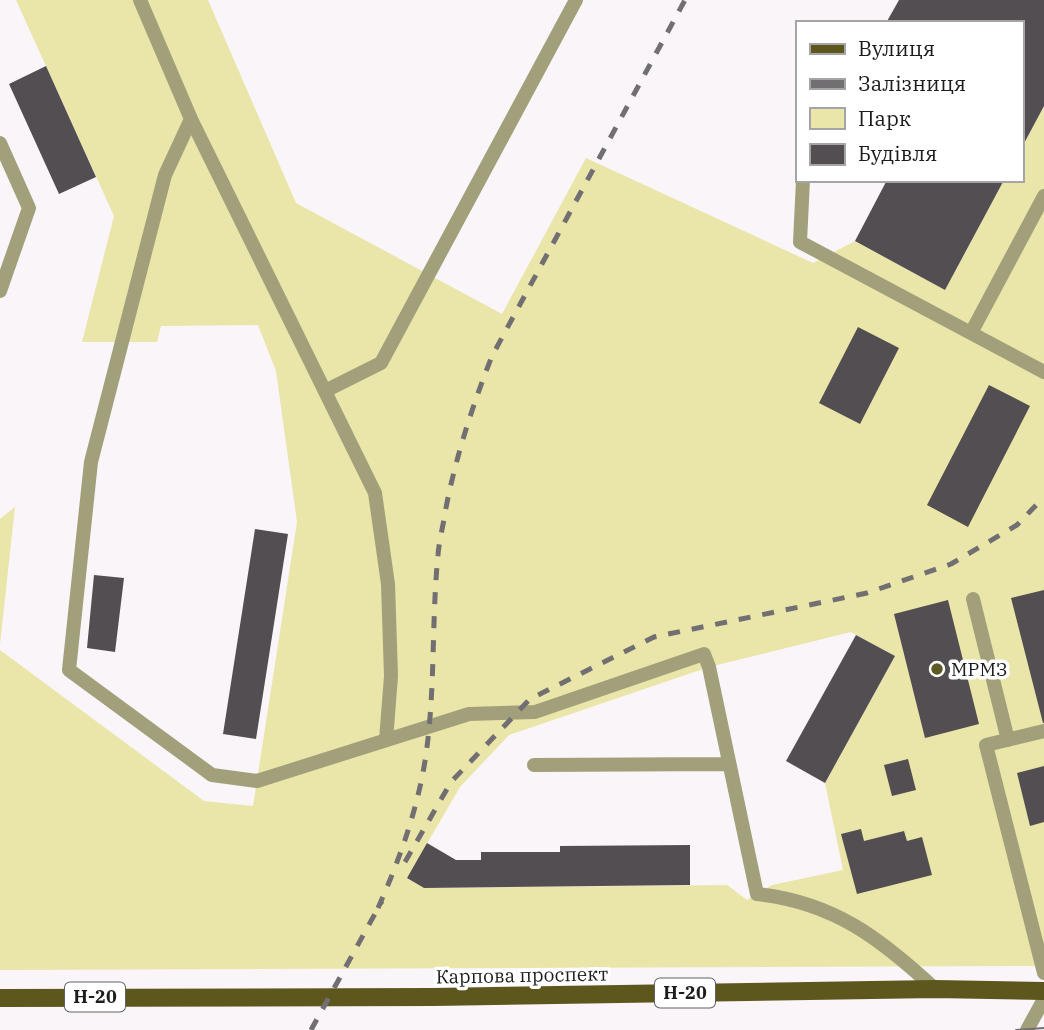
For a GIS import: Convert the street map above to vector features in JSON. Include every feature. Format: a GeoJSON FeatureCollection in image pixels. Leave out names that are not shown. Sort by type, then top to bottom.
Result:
{"type":"FeatureCollection","features":[{"type":"Feature","properties":{"kind":"main road","name":"Карпова проспект"},"geometry":{"type":"LineString","coordinates":[[0,998],[434,997],[935,989],[1044,991]]}},
{"type":"Feature","properties":{"kind":"lane"},"geometry":{"type":"LineString","coordinates":[[140,0],[191,119],[375,493],[388,584],[391,676],[386,740]]}},
{"type":"Feature","properties":{"kind":"lane"},"geometry":{"type":"LineString","coordinates":[[325,391],[381,363],[576,0]]}},
{"type":"Feature","properties":{"kind":"lane"},"geometry":{"type":"LineString","coordinates":[[191,119],[174,152],[159,194],[91,462],[69,670],[212,775],[257,780],[469,714],[535,712],[704,654],[757,894],[789,899],[836,915],[864,932],[935,989]]}},
{"type":"Feature","properties":{"kind":"lane"},"geometry":{"type":"LineString","coordinates":[[0,143],[29,208],[0,291]]}},
{"type":"Feature","properties":{"kind":"lane"},"geometry":{"type":"LineString","coordinates":[[803,182],[800,242],[1044,372]]}},
{"type":"Feature","properties":{"kind":"lane"},"geometry":{"type":"LineString","coordinates":[[971,333],[1044,196]]}},
{"type":"Feature","properties":{"kind":"lane"},"geometry":{"type":"LineString","coordinates":[[973,600],[1008,740]]}},
{"type":"Feature","properties":{"kind":"lane"},"geometry":{"type":"LineString","coordinates":[[1044,731],[986,745],[1044,973]]}},
{"type":"Feature","properties":{"kind":"lane"},"geometry":{"type":"LineString","coordinates":[[534,765],[729,764]]}},
{"type":"Feature","properties":{"kind":"lane"},"geometry":{"type":"LineString","coordinates":[[1027,1030],[1044,999]]}},
{"type":"Feature","properties":{"kind":"green space"},"geometry":{"type":"Polygon","coordinates":[[[16,0],[208,0],[296,203],[502,314],[586,158],[813,263],[855,241],[945,290],[1003,182],[1023,182],[1023,145],[1044,106],[1044,965],[0,970],[0,650],[204,801],[253,806],[297,522],[276,371],[258,325],[161,326],[157,342],[82,342],[114,216],[16,0]],[[851,632],[709,667],[509,735],[460,787],[407,878],[424,888],[727,885],[747,900],[772,885],[843,870],[825,783],[895,656],[851,632]]]}},
{"type":"Feature","properties":{"kind":"green space"},"geometry":{"type":"Polygon","coordinates":[[[15,507],[0,644],[0,519],[15,507]]]}},
{"type":"Feature","properties":{"kind":"building"},"geometry":{"type":"Polygon","coordinates":[[[899,0],[1044,0],[1044,106],[1023,145],[1023,21],[887,21],[899,0]]]}},
{"type":"Feature","properties":{"kind":"building"},"geometry":{"type":"Polygon","coordinates":[[[46,66],[96,177],[59,194],[9,84],[46,66]]]}},
{"type":"Feature","properties":{"kind":"building"},"geometry":{"type":"Polygon","coordinates":[[[886,182],[1003,182],[945,290],[855,241],[886,182]]]}},
{"type":"Feature","properties":{"kind":"building"},"geometry":{"type":"Polygon","coordinates":[[[858,327],[899,348],[860,424],[819,403],[858,327]]]}},
{"type":"Feature","properties":{"kind":"building"},"geometry":{"type":"Polygon","coordinates":[[[989,385],[1030,406],[968,527],[927,505],[989,385]]]}},
{"type":"Feature","properties":{"kind":"building"},"geometry":{"type":"Polygon","coordinates":[[[255,529],[288,534],[256,739],[223,734],[255,529]]]}},
{"type":"Feature","properties":{"kind":"building"},"geometry":{"type":"Polygon","coordinates":[[[94,575],[124,578],[115,652],[87,648],[94,575]]]}},
{"type":"Feature","properties":{"kind":"building"},"geometry":{"type":"Polygon","coordinates":[[[1044,590],[1044,723],[1043,723],[1011,598],[1044,590]]]}},
{"type":"Feature","properties":{"kind":"building"},"geometry":{"type":"Polygon","coordinates":[[[948,600],[979,724],[925,738],[894,614],[948,600]]]}},
{"type":"Feature","properties":{"kind":"building"},"geometry":{"type":"Polygon","coordinates":[[[856,635],[895,656],[825,783],[786,761],[856,635]]]}},
{"type":"Feature","properties":{"kind":"building"},"geometry":{"type":"Polygon","coordinates":[[[908,759],[916,790],[892,796],[884,765],[908,759]]]}},
{"type":"Feature","properties":{"kind":"building"},"geometry":{"type":"Polygon","coordinates":[[[1044,766],[1044,822],[1030,826],[1017,773],[1044,766]]]}},
{"type":"Feature","properties":{"kind":"building"},"geometry":{"type":"Polygon","coordinates":[[[861,829],[864,841],[904,831],[907,841],[922,837],[932,875],[857,894],[841,834],[861,829]]]}},
{"type":"Feature","properties":{"kind":"building"},"geometry":{"type":"Polygon","coordinates":[[[427,843],[456,860],[481,860],[481,852],[560,852],[560,846],[690,845],[690,885],[424,888],[407,878],[427,843]]]}},
{"type":"Feature","properties":{"kind":"tram line"},"geometry":{"type":"LineString","coordinates":[[1016,1030],[1044,1028]]}},
{"type":"Feature","properties":{"kind":"railway"},"geometry":{"type":"LineString","coordinates":[[378,908],[405,839],[424,767],[430,714],[439,550],[454,473],[471,414],[492,356],[685,0]]}},
{"type":"Feature","properties":{"kind":"railway"},"geometry":{"type":"LineString","coordinates":[[405,862],[451,782],[530,699],[654,637],[867,593],[951,564],[1017,525],[1044,497]]}},
{"type":"Feature","properties":{"kind":"railway"},"geometry":{"type":"LineString","coordinates":[[311,1030],[382,901]]}},
{"type":"Feature","properties":{"kind":"place","name":"МРМЗ"},"geometry":{"type":"Point","coordinates":[937,669]}}]}
